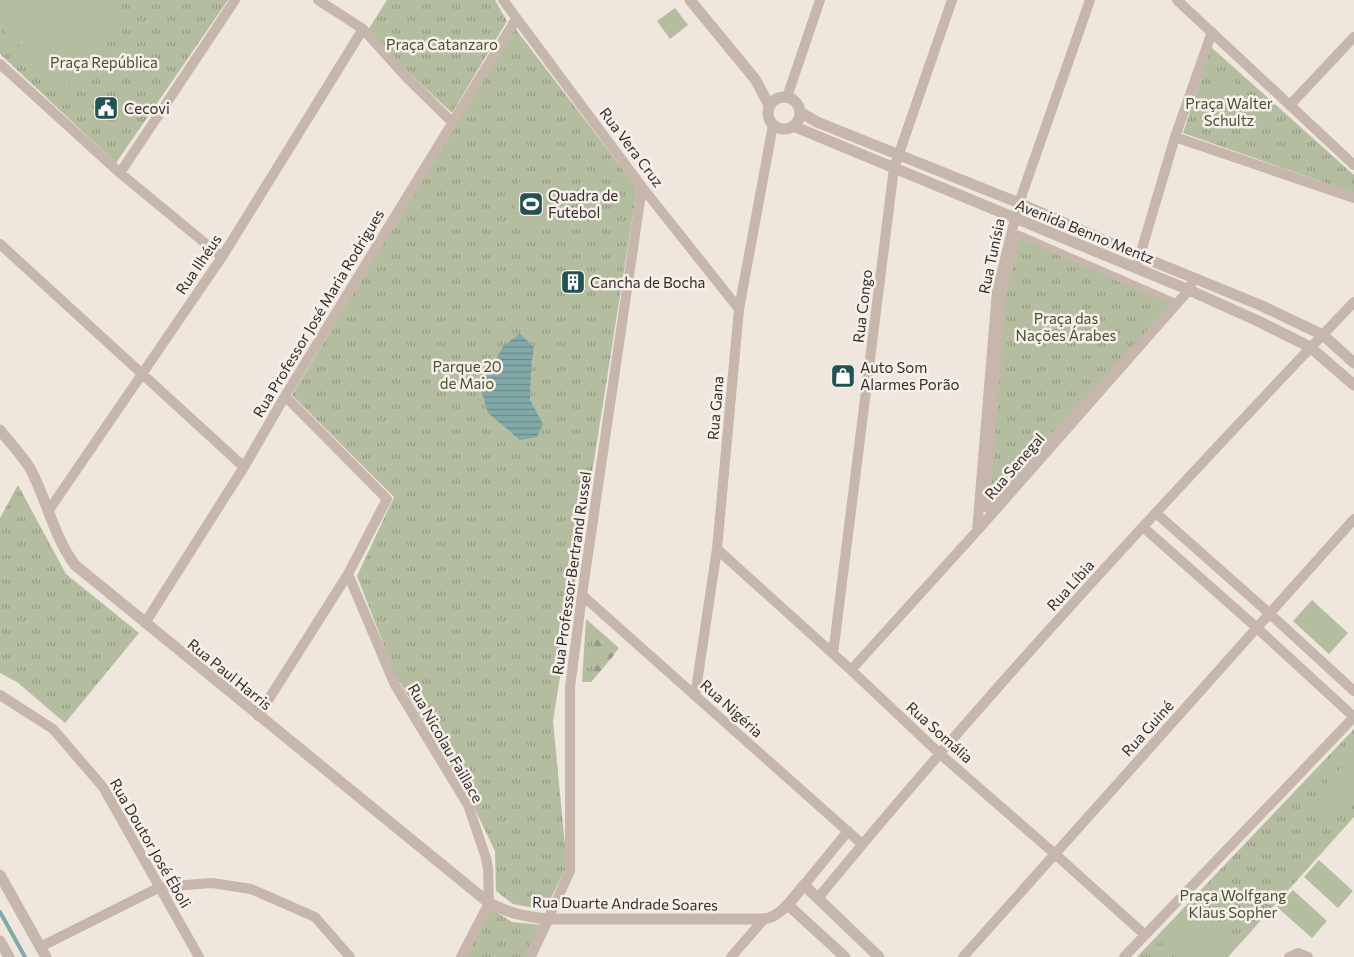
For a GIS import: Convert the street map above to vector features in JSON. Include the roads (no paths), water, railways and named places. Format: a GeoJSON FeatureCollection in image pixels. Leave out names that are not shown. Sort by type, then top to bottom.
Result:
{"type":"FeatureCollection","features":[{"type":"Feature","properties":{"kind":"street"},"geometry":{"type":"LineString","coordinates":[[120,173],[235,0]]}},
{"type":"Feature","properties":{"kind":"street"},"geometry":{"type":"LineString","coordinates":[[318,0],[363,29],[407,78],[452,122]]}},
{"type":"Feature","properties":{"kind":"street","name":"Rua Vera Cruz"},"geometry":{"type":"LineString","coordinates":[[503,0],[642,187],[739,309]]}},
{"type":"Feature","properties":{"kind":"street"},"geometry":{"type":"LineString","coordinates":[[691,0],[755,79],[769,105],[768,116],[773,125],[783,128],[793,126],[797,122],[800,112],[796,102],[755,79]]}},
{"type":"Feature","properties":{"kind":"street"},"geometry":{"type":"LineString","coordinates":[[785,97],[820,0]]}},
{"type":"Feature","properties":{"kind":"street","name":"Rua Congo"},"geometry":{"type":"LineString","coordinates":[[833,654],[894,168],[952,0]]}},
{"type":"Feature","properties":{"kind":"street","name":"Rua Tunísia"},"geometry":{"type":"LineString","coordinates":[[977,531],[997,291],[1014,218],[1090,0]]}},
{"type":"Feature","properties":{"kind":"street"},"geometry":{"type":"LineString","coordinates":[[1177,0],[1354,165]]}},
{"type":"Feature","properties":{"kind":"street","name":"Rua Professor José Maria Rodrigues"},"geometry":{"type":"LineString","coordinates":[[145,623],[244,467],[285,396],[516,18]]}},
{"type":"Feature","properties":{"kind":"street","name":"Rua Ilhéus"},"geometry":{"type":"LineString","coordinates":[[48,510],[222,257],[363,29]]}},
{"type":"Feature","properties":{"kind":"street"},"geometry":{"type":"LineString","coordinates":[[1137,268],[1174,138],[1212,32]]}},
{"type":"Feature","properties":{"kind":"street"},"geometry":{"type":"LineString","coordinates":[[1290,105],[1354,37]]}},
{"type":"Feature","properties":{"kind":"street"},"geometry":{"type":"LineString","coordinates":[[0,64],[120,173],[222,257]]}},
{"type":"Feature","properties":{"kind":"street"},"geometry":{"type":"LineString","coordinates":[[769,105],[777,98],[785,97]]}},
{"type":"Feature","properties":{"kind":"street","name":"Avenida Benno Mentz"},"geometry":{"type":"LineString","coordinates":[[800,112],[817,122],[1019,203],[1140,256],[1260,305],[1323,335],[1354,363]]}},
{"type":"Feature","properties":{"kind":"street","name":"Rua Gana"},"geometry":{"type":"LineString","coordinates":[[695,696],[717,549],[739,309],[773,125]]}},
{"type":"Feature","properties":{"kind":"street","name":"Avenida Benno Mentz"},"geometry":{"type":"LineString","coordinates":[[793,126],[1137,268],[1258,321],[1310,347],[1354,384]]}},
{"type":"Feature","properties":{"kind":"street"},"geometry":{"type":"LineString","coordinates":[[1174,138],[1354,198]]}},
{"type":"Feature","properties":{"kind":"street","name":"Rua Professor Bertrand Russel"},"geometry":{"type":"LineString","coordinates":[[530,957],[570,871],[570,686],[642,187]]}},
{"type":"Feature","properties":{"kind":"street"},"geometry":{"type":"LineString","coordinates":[[1018,234],[1177,303],[986,509],[1003,291],[1018,234]]}},
{"type":"Feature","properties":{"kind":"street"},"geometry":{"type":"LineString","coordinates":[[0,244],[244,467]]}},
{"type":"Feature","properties":{"kind":"street","name":"Rua Senegal"},"geometry":{"type":"LineString","coordinates":[[851,670],[977,531],[1189,290],[1194,278]]}},
{"type":"Feature","properties":{"kind":"street","name":"Rua Líbia"},"geometry":{"type":"LineString","coordinates":[[818,898],[939,753],[1143,527],[1354,302]]}},
{"type":"Feature","properties":{"kind":"street"},"geometry":{"type":"LineString","coordinates":[[258,716],[348,574],[387,498],[285,396]]}},
{"type":"Feature","properties":{"kind":"street","name":"Rua Paul Harris"},"geometry":{"type":"LineString","coordinates":[[0,430],[30,468],[60,540],[75,565],[258,716],[489,902]]}},
{"type":"Feature","properties":{"kind":"street"},"geometry":{"type":"LineString","coordinates":[[1156,513],[1354,691]]}},
{"type":"Feature","properties":{"kind":"street","name":"Rua Guiné"},"geometry":{"type":"LineString","coordinates":[[963,957],[1354,519]]}},
{"type":"Feature","properties":{"kind":"street"},"geometry":{"type":"LineString","coordinates":[[1124,957],[1354,717],[1143,527]]}},
{"type":"Feature","properties":{"kind":"street","name":"Rua Somália"},"geometry":{"type":"LineString","coordinates":[[717,549],[851,670],[939,753],[1145,935]]}},
{"type":"Feature","properties":{"kind":"street","name":"Rua Nicolau Faillace"},"geometry":{"type":"LineString","coordinates":[[348,574],[395,685],[468,804],[486,858],[489,902],[461,957]]}},
{"type":"Feature","properties":{"kind":"street","name":"Rua Nigéria"},"geometry":{"type":"LineString","coordinates":[[582,595],[862,844]]}},
{"type":"Feature","properties":{"kind":"street","name":"Rua Doutor José Éboli"},"geometry":{"type":"LineString","coordinates":[[0,695],[54,729],[103,787],[199,957]]}},
{"type":"Feature","properties":{"kind":"street"},"geometry":{"type":"LineString","coordinates":[[731,957],[764,919],[774,916],[788,904],[848,831]]}},
{"type":"Feature","properties":{"kind":"street"},"geometry":{"type":"LineString","coordinates":[[0,875],[43,952],[160,887],[212,883],[251,889],[315,917],[350,957]]}},
{"type":"Feature","properties":{"kind":"street"},"geometry":{"type":"LineString","coordinates":[[804,885],[879,957]]}},
{"type":"Feature","properties":{"kind":"street","name":"Rua Duarte Andrade Soares"},"geometry":{"type":"LineString","coordinates":[[489,902],[511,913],[548,919],[764,919]]}},
{"type":"Feature","properties":{"kind":"street"},"geometry":{"type":"LineString","coordinates":[[788,904],[845,957]]}},
{"type":"Feature","properties":{"kind":"street"},"geometry":{"type":"LineString","coordinates":[[0,941],[9,957]]}},
{"type":"Feature","properties":{"kind":"street"},"geometry":{"type":"LineString","coordinates":[[1290,957],[1298,953],[1308,957]]}},
{"type":"Feature","properties":{"kind":"water"},"geometry":{"type":"Polygon","coordinates":[[[520,334],[534,347],[530,400],[543,424],[537,437],[520,440],[488,413],[480,387],[504,345],[520,334]]]}},
{"type":"Feature","properties":{"kind":"waterway"},"geometry":{"type":"LineString","coordinates":[[0,912],[25,957]]}},
{"type":"Feature","properties":{"kind":"place","name":"Cecovi"},"geometry":{"type":"Point","coordinates":[106,108]}},
{"type":"Feature","properties":{"kind":"place","name":"Quadra de Futebol"},"geometry":{"type":"Point","coordinates":[531,204]}},
{"type":"Feature","properties":{"kind":"place","name":"Cancha de Bocha"},"geometry":{"type":"Point","coordinates":[573,282]}},
{"type":"Feature","properties":{"kind":"place","name":"Auto Som Alarmes Porão"},"geometry":{"type":"Point","coordinates":[843,376]}},
{"type":"Feature","properties":{"kind":"park label","name":"Praça Catanzaro"},"geometry":{"type":"Point","coordinates":[442,44]}},
{"type":"Feature","properties":{"kind":"park label","name":"Praça República"},"geometry":{"type":"Point","coordinates":[104,62]}},
{"type":"Feature","properties":{"kind":"park label","name":"Praça Walter Schultz"},"geometry":{"type":"Point","coordinates":[1229,112]}},
{"type":"Feature","properties":{"kind":"park label","name":"Praça das Nações Árabes"},"geometry":{"type":"Point","coordinates":[1066,326]}},
{"type":"Feature","properties":{"kind":"park label","name":"Parque 20 de Maio"},"geometry":{"type":"Point","coordinates":[467,374]}},
{"type":"Feature","properties":{"kind":"park label","name":"Praça Wolfgang Klaus Sopher"},"geometry":{"type":"Point","coordinates":[1233,904]}}]}
